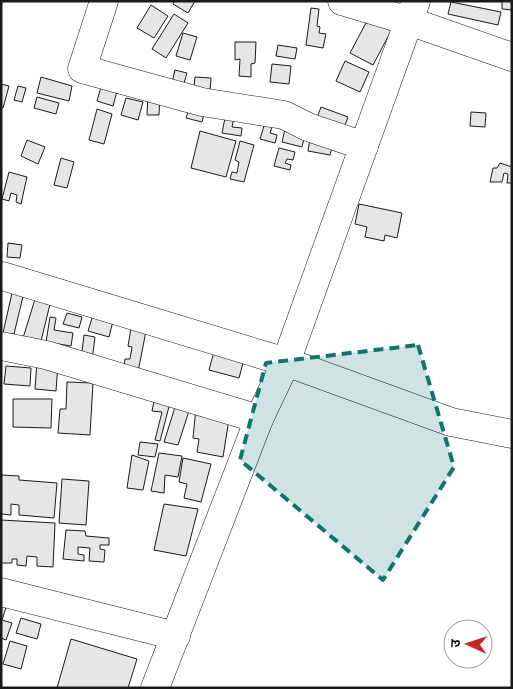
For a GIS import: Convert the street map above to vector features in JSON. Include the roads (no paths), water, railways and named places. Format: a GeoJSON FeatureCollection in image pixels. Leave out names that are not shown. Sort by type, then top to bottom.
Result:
{"type":"FeatureCollection","features":[{"type":"Feature","properties":{"kind":"street"},"geometry":{"type":"LineString","coordinates":[[104,1],[82,69],[202,102],[284,115],[308,127],[364,146]]}},
{"type":"Feature","properties":{"kind":"street"},"geometry":{"type":"LineString","coordinates":[[342,1],[412,11],[512,57]]}},
{"type":"Feature","properties":{"kind":"street"},"geometry":{"type":"LineString","coordinates":[[155,688],[259,419],[286,362],[412,11]]}},
{"type":"Feature","properties":{"kind":"street"},"geometry":{"type":"LineString","coordinates":[[2,276],[286,362],[450,422],[512,434]]}},
{"type":"Feature","properties":{"kind":"street"},"geometry":{"type":"LineString","coordinates":[[1,346],[46,355],[259,419]]}},
{"type":"Feature","properties":{"kind":"street"},"geometry":{"type":"LineString","coordinates":[[1,592],[176,636]]}}]}
